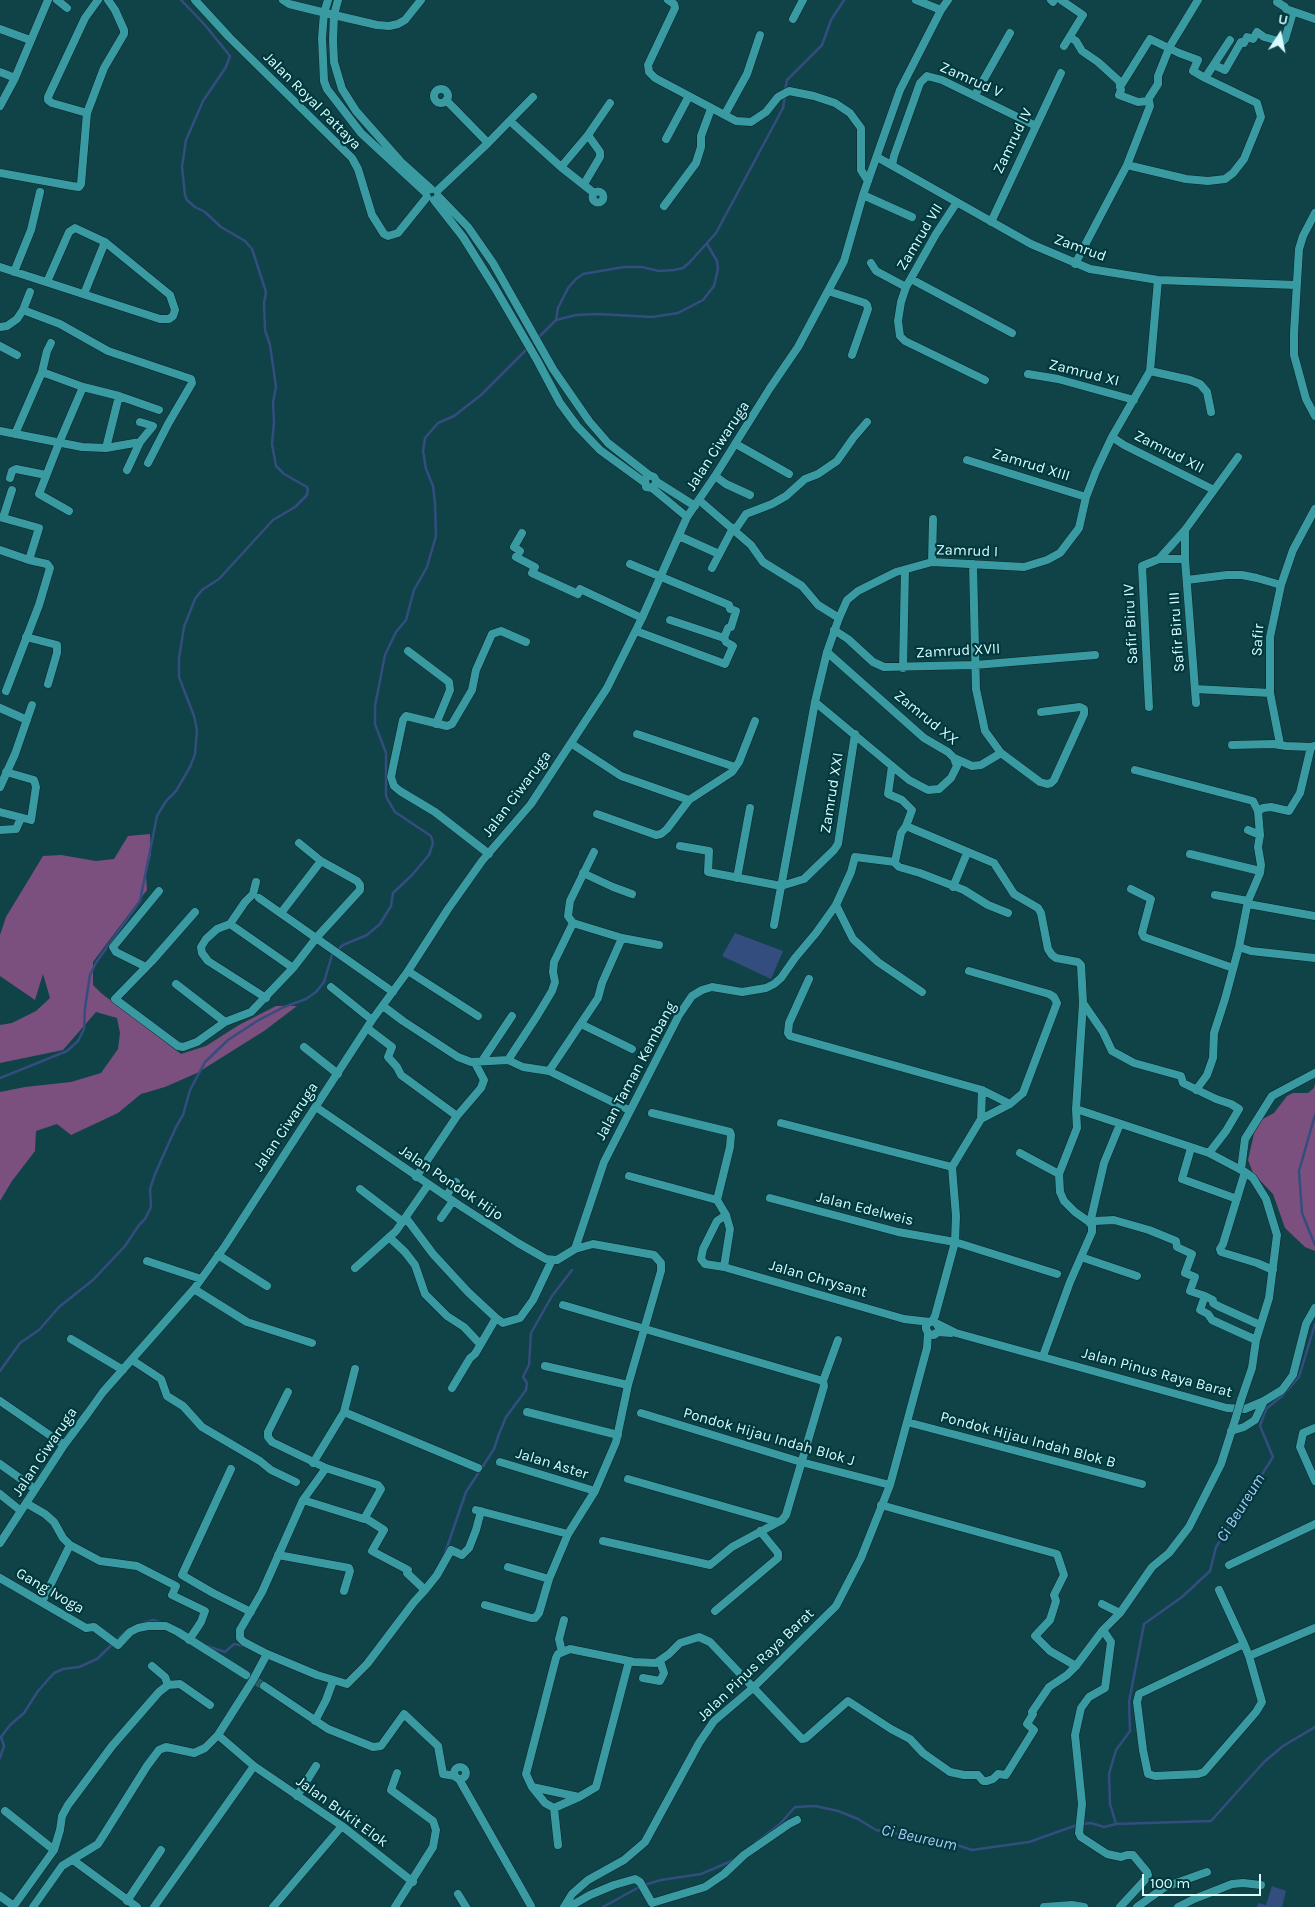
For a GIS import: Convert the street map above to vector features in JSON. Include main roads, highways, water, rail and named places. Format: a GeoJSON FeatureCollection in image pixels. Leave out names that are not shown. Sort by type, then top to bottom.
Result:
{"type":"FeatureCollection","features":[{"type":"Feature","properties":{"kind":"water"},"geometry":{"type":"Polygon","coordinates":[[[735,933],[783,951],[771,979],[722,956],[735,933]]]}},
{"type":"Feature","properties":{"kind":"water"},"geometry":{"type":"Polygon","coordinates":[[[1272,1886],[1286,1891],[1282,1907],[1257,1907],[1258,1903],[1266,1905],[1272,1886]]]}},
{"type":"Feature","properties":{"kind":"waterway"},"geometry":{"type":"LineString","coordinates":[[0,1078],[67,1051],[78,1041],[84,1029],[90,975],[97,961],[140,901],[157,816],[166,801],[176,791],[195,754],[197,730],[194,716],[179,677],[179,658],[184,627],[195,599],[202,590],[219,579],[273,520],[295,507],[307,495],[308,490],[307,487],[284,474],[276,466],[272,444],[273,402],[276,387],[270,345],[265,330],[264,303],[266,292],[252,249],[245,241],[221,227],[205,212],[195,207],[187,200],[185,195],[182,167],[186,140],[203,101],[226,67],[230,56],[205,25],[181,0]]}},
{"type":"Feature","properties":{"kind":"waterway"},"geometry":{"type":"LineString","coordinates":[[785,90],[787,80],[822,45],[831,20],[844,0]]}},
{"type":"Feature","properties":{"kind":"waterway"},"geometry":{"type":"LineString","coordinates":[[556,320],[558,308],[568,288],[583,274],[624,267],[642,267],[659,271],[674,270],[683,268],[689,263],[716,233],[783,108],[785,96]]}},
{"type":"Feature","properties":{"kind":"waterway"},"geometry":{"type":"LineString","coordinates":[[0,1371],[20,1343],[39,1330],[59,1307],[93,1280],[125,1246],[145,1219],[151,1207],[150,1189],[155,1174],[183,1115],[190,1090],[205,1062],[228,1040],[257,1021],[284,1007],[306,999],[316,992],[324,982],[332,955],[343,945],[367,935],[380,924],[391,906],[393,893],[429,855],[433,843],[431,836],[395,812],[386,796],[386,753],[375,724],[375,706],[385,655],[396,632],[406,620],[414,590],[427,567],[436,536],[433,486],[426,469],[423,451],[425,438],[438,423],[454,416],[481,395],[556,320],[576,315],[598,314],[652,317],[678,313],[703,300],[714,286],[718,269],[717,261],[707,244]]}},
{"type":"Feature","properties":{"kind":"waterway"},"geometry":{"type":"LineString","coordinates":[[1315,1115],[1299,1171],[1302,1213],[1315,1245]]}},
{"type":"Feature","properties":{"kind":"waterway"},"geometry":{"type":"LineString","coordinates":[[445,1553],[466,1492],[494,1449],[506,1417],[526,1390],[527,1383],[523,1377],[529,1365],[531,1333],[552,1296],[572,1270]]}},
{"type":"Feature","properties":{"kind":"waterway","name":"Ci Beureum"},"geometry":{"type":"LineString","coordinates":[[1083,1824],[1091,1823],[1104,1827],[1116,1824],[1110,1804],[1109,1774],[1116,1750],[1130,1731],[1129,1702],[1144,1624],[1182,1597],[1210,1571],[1216,1547],[1273,1457],[1260,1426],[1266,1409],[1282,1396],[1299,1377],[1315,1324]]}},
{"type":"Feature","properties":{"kind":"waterway"},"geometry":{"type":"LineString","coordinates":[[141,1624],[153,1620],[162,1623]]}},
{"type":"Feature","properties":{"kind":"waterway"},"geometry":{"type":"LineString","coordinates":[[0,1758],[4,1746],[1,1737],[10,1725],[24,1713],[38,1691],[54,1673],[63,1669],[79,1667],[97,1659],[125,1632]]}},
{"type":"Feature","properties":{"kind":"waterway"},"geometry":{"type":"LineString","coordinates":[[207,1646],[225,1652],[234,1644],[245,1646]]}},
{"type":"Feature","properties":{"kind":"waterway"},"geometry":{"type":"LineString","coordinates":[[270,1659],[285,1665]]}},
{"type":"Feature","properties":{"kind":"waterway","name":"Ci Beureum"},"geometry":{"type":"LineString","coordinates":[[1116,1824],[1211,1821],[1264,1762],[1283,1746],[1315,1727]]}},
{"type":"Feature","properties":{"kind":"waterway","name":"Ci Beureum"},"geometry":{"type":"LineString","coordinates":[[755,1843],[780,1824],[795,1807],[815,1806],[838,1811],[858,1819],[876,1830],[954,1844],[972,1850],[1029,1842],[1077,1825]]}},
{"type":"Feature","properties":{"kind":"waterway","name":"Ci Beureum"},"geometry":{"type":"LineString","coordinates":[[603,1907],[641,1886],[661,1880],[701,1874],[734,1860]]}},
{"type":"Feature","properties":{"kind":"tunnel"},"geometry":{"type":"LineString","coordinates":[[246,1675],[264,1686]]}}]}
